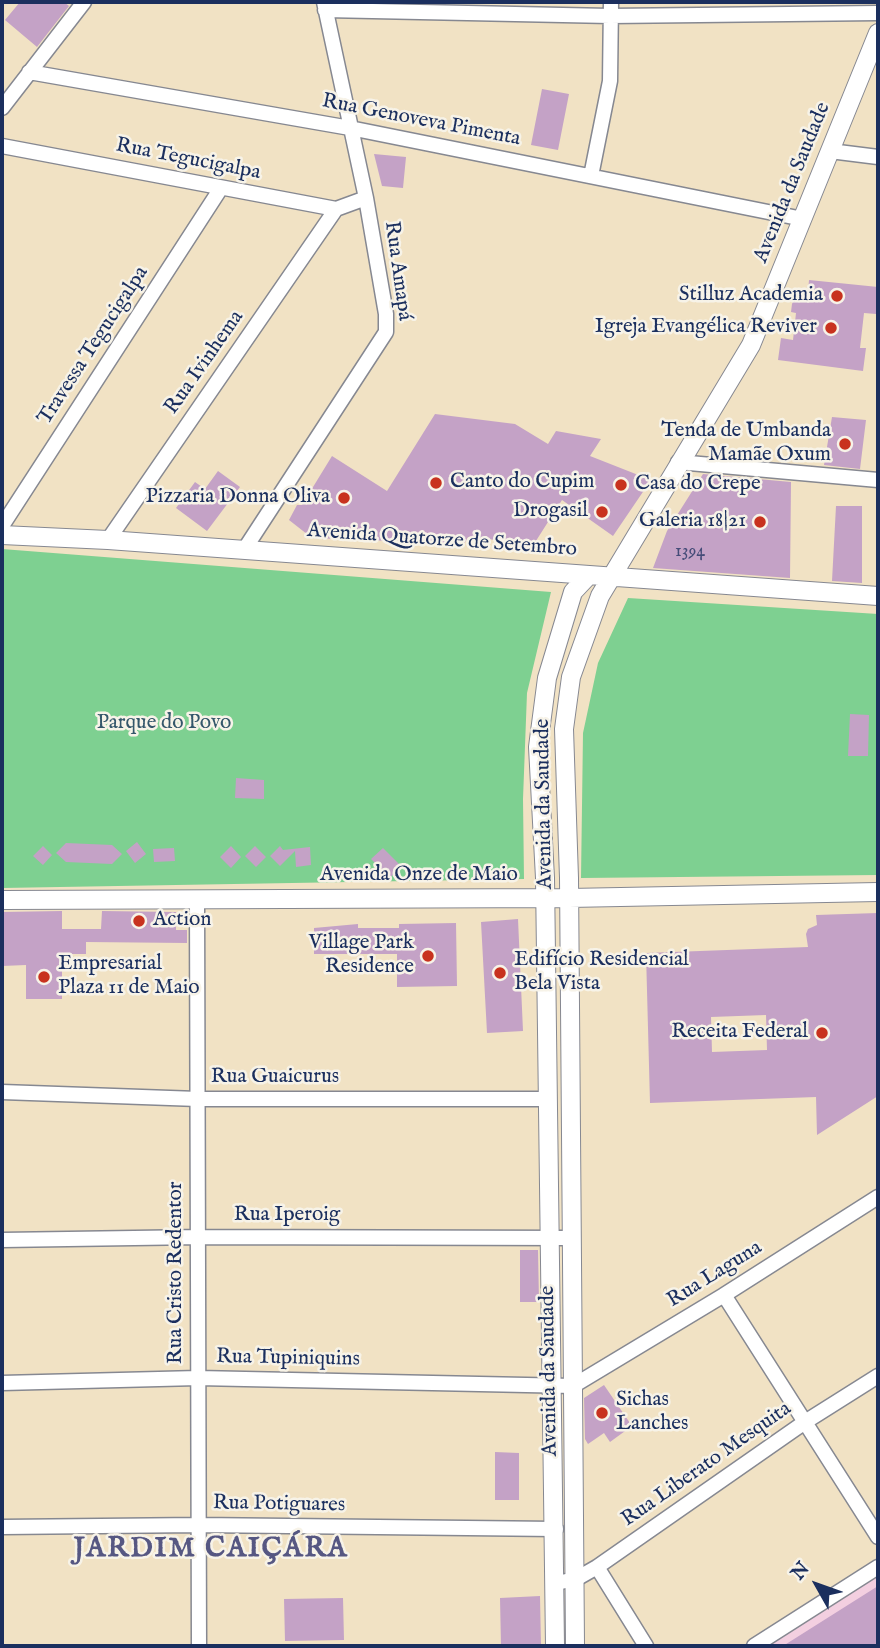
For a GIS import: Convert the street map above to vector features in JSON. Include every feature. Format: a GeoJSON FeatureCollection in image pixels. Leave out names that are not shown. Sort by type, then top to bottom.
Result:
{"type":"FeatureCollection","features":[{"type":"Feature","properties":{"kind":"street"},"geometry":{"type":"LineString","coordinates":[[2,108],[83,2]]}},
{"type":"Feature","properties":{"kind":"street"},"geometry":{"type":"LineString","coordinates":[[325,6],[878,13]]}},
{"type":"Feature","properties":{"kind":"street","name":"Rua Amapá"},"geometry":{"type":"LineString","coordinates":[[244,550],[386,332],[366,198],[325,6]]}},
{"type":"Feature","properties":{"kind":"street"},"geometry":{"type":"LineString","coordinates":[[591,176],[610,80],[611,9]]}},
{"type":"Feature","properties":{"kind":"street","name":"Avenida da Saudade"},"geometry":{"type":"LineString","coordinates":[[575,1646],[569,898],[564,729],[571,677],[600,596],[678,462],[751,345],[878,33]]}},
{"type":"Feature","properties":{"kind":"street","name":"Rua Genoveva Pimenta"},"geometry":{"type":"LineString","coordinates":[[29,72],[350,128],[803,219]]}},
{"type":"Feature","properties":{"kind":"street","name":"Rua Tegucigalpa"},"geometry":{"type":"LineString","coordinates":[[2,146],[336,209]]}},
{"type":"Feature","properties":{"kind":"street"},"geometry":{"type":"LineString","coordinates":[[830,151],[878,157]]}},
{"type":"Feature","properties":{"kind":"street","name":"Travessa Tegucigalpa"},"geometry":{"type":"LineString","coordinates":[[2,526],[221,188]]}},
{"type":"Feature","properties":{"kind":"street"},"geometry":{"type":"LineString","coordinates":[[336,209],[366,198]]}},
{"type":"Feature","properties":{"kind":"street","name":"Rua Ivinhema"},"geometry":{"type":"LineString","coordinates":[[108,540],[336,209]]}},
{"type":"Feature","properties":{"kind":"street"},"geometry":{"type":"LineString","coordinates":[[678,462],[878,481]]}},
{"type":"Feature","properties":{"kind":"street","name":"Avenida Quatorze de Setembro"},"geometry":{"type":"LineString","coordinates":[[2,536],[108,540],[878,596]]}},
{"type":"Feature","properties":{"kind":"street","name":"Avenida da Saudade"},"geometry":{"type":"LineString","coordinates":[[555,1646],[556,1529],[548,1099],[538,747],[547,678],[573,592],[589,575]]}},
{"type":"Feature","properties":{"kind":"street","name":"Avenida Onze de Maio"},"geometry":{"type":"LineString","coordinates":[[2,900],[569,898],[878,892]]}},
{"type":"Feature","properties":{"kind":"street","name":"Rua Cristo Redentor"},"geometry":{"type":"LineString","coordinates":[[197,900],[199,1646]]}},
{"type":"Feature","properties":{"kind":"street","name":"Rua Guaicurus"},"geometry":{"type":"LineString","coordinates":[[2,1092],[198,1099],[548,1099]]}},
{"type":"Feature","properties":{"kind":"street","name":"Rua Laguna"},"geometry":{"type":"LineString","coordinates":[[573,1386],[724,1295],[878,1197]]}},
{"type":"Feature","properties":{"kind":"street","name":"Rua Iperoig"},"geometry":{"type":"LineString","coordinates":[[2,1240],[200,1237],[572,1238]]}},
{"type":"Feature","properties":{"kind":"street"},"geometry":{"type":"LineString","coordinates":[[724,1295],[878,1537]]}},
{"type":"Feature","properties":{"kind":"street","name":"Rua Liberato Mesquita"},"geometry":{"type":"LineString","coordinates":[[556,1583],[576,1579],[597,1567],[805,1422],[878,1376]]}},
{"type":"Feature","properties":{"kind":"street","name":"Rua Tupiniquins"},"geometry":{"type":"LineString","coordinates":[[2,1383],[198,1378],[573,1386]]}},
{"type":"Feature","properties":{"kind":"street","name":"Rua Potiguares"},"geometry":{"type":"LineString","coordinates":[[2,1527],[199,1525],[556,1529]]}},
{"type":"Feature","properties":{"kind":"street"},"geometry":{"type":"LineString","coordinates":[[597,1567],[646,1646]]}},
{"type":"Feature","properties":{"kind":"street"},"geometry":{"type":"LineString","coordinates":[[754,1646],[878,1567]]}},
{"type":"Feature","properties":{"kind":"shaded area"},"geometry":{"type":"Polygon","coordinates":[[[878,1573],[878,1646],[768,1646],[796,1628],[878,1573]]]}},
{"type":"Feature","properties":{"kind":"green space","name":"Parque do Povo"},"geometry":{"type":"Polygon","coordinates":[[[2,549],[551,592],[527,693],[523,799],[524,879],[2,888],[2,549]]]}},
{"type":"Feature","properties":{"kind":"green space"},"geometry":{"type":"Polygon","coordinates":[[[628,598],[878,614],[878,875],[581,878],[583,733],[598,663],[628,598]]]}},
{"type":"Feature","properties":{"kind":"building"},"geometry":{"type":"Polygon","coordinates":[[[20,2],[64,2],[69,6],[37,47],[5,20],[20,2]]]}},
{"type":"Feature","properties":{"kind":"building"},"geometry":{"type":"Polygon","coordinates":[[[542,89],[569,94],[558,150],[531,145],[542,89]]]}},
{"type":"Feature","properties":{"kind":"building"},"geometry":{"type":"Polygon","coordinates":[[[374,154],[406,157],[403,188],[382,186],[374,154]]]}},
{"type":"Feature","properties":{"kind":"building"},"geometry":{"type":"Polygon","coordinates":[[[809,280],[878,287],[876,314],[864,313],[860,348],[866,348],[863,371],[778,360],[781,338],[793,340],[796,313],[791,312],[792,304],[797,292],[808,293],[809,280]]]}},
{"type":"Feature","properties":{"kind":"building"},"geometry":{"type":"Polygon","coordinates":[[[435,414],[515,424],[548,444],[556,431],[601,439],[590,456],[651,480],[613,536],[562,500],[534,544],[468,537],[463,546],[454,542],[450,549],[445,543],[312,538],[289,520],[297,505],[302,505],[332,456],[387,491],[435,414]]]}},
{"type":"Feature","properties":{"kind":"building","name":"Tenda de Umbanda Mamãe Oxum"},"geometry":{"type":"Polygon","coordinates":[[[832,417],[866,420],[860,469],[824,465],[832,417]]]}},
{"type":"Feature","properties":{"kind":"building"},"geometry":{"type":"Polygon","coordinates":[[[218,471],[240,487],[207,531],[176,508],[195,482],[205,489],[218,471]]]}},
{"type":"Feature","properties":{"kind":"building"},"geometry":{"type":"Polygon","coordinates":[[[703,474],[791,482],[790,578],[653,568],[667,531],[703,474]]]}},
{"type":"Feature","properties":{"kind":"building"},"geometry":{"type":"Polygon","coordinates":[[[836,506],[862,506],[862,583],[832,581],[836,506]]]}},
{"type":"Feature","properties":{"kind":"building"},"geometry":{"type":"Polygon","coordinates":[[[850,714],[869,715],[868,756],[848,756],[850,714]]]}},
{"type":"Feature","properties":{"kind":"building"},"geometry":{"type":"Polygon","coordinates":[[[236,778],[264,780],[264,799],[235,798],[236,778]]]}},
{"type":"Feature","properties":{"kind":"building"},"geometry":{"type":"Polygon","coordinates":[[[137,842],[146,854],[135,863],[126,851],[137,842]]]}},
{"type":"Feature","properties":{"kind":"building"},"geometry":{"type":"Polygon","coordinates":[[[66,843],[112,845],[122,854],[112,864],[66,862],[56,853],[66,843]]]}},
{"type":"Feature","properties":{"kind":"building"},"geometry":{"type":"Polygon","coordinates":[[[43,846],[52,855],[43,865],[33,856],[43,846]]]}},
{"type":"Feature","properties":{"kind":"building"},"geometry":{"type":"Polygon","coordinates":[[[231,846],[241,857],[231,868],[220,857],[231,846]]]}},
{"type":"Feature","properties":{"kind":"building"},"geometry":{"type":"Polygon","coordinates":[[[255,846],[266,857],[256,867],[245,856],[255,846]]]}},
{"type":"Feature","properties":{"kind":"building"},"geometry":{"type":"Polygon","coordinates":[[[280,846],[283,850],[310,847],[311,865],[296,867],[295,851],[280,866],[270,856],[280,846]]]}},
{"type":"Feature","properties":{"kind":"building"},"geometry":{"type":"Polygon","coordinates":[[[174,848],[175,861],[154,862],[153,849],[174,848]]]}},
{"type":"Feature","properties":{"kind":"building"},"geometry":{"type":"Polygon","coordinates":[[[383,848],[401,866],[390,878],[371,859],[383,848]]]}},
{"type":"Feature","properties":{"kind":"building"},"geometry":{"type":"Polygon","coordinates":[[[62,911],[62,929],[101,929],[102,911],[176,912],[176,930],[187,930],[187,943],[86,942],[86,954],[62,954],[62,999],[26,999],[26,965],[2,966],[2,912],[62,911]]]}},
{"type":"Feature","properties":{"kind":"building","name":"Receita Federal"},"geometry":{"type":"Polygon","coordinates":[[[878,913],[878,1096],[817,1135],[816,1097],[650,1103],[646,953],[808,947],[806,934],[808,929],[817,925],[816,915],[878,913]],[[766,1015],[711,1017],[712,1052],[767,1050],[766,1015]]]}},
{"type":"Feature","properties":{"kind":"building","name":"Edifício Residencial Bela Vista"},"geometry":{"type":"Polygon","coordinates":[[[518,919],[523,1031],[487,1033],[481,922],[518,919]]]}},
{"type":"Feature","properties":{"kind":"building"},"geometry":{"type":"Polygon","coordinates":[[[456,923],[457,986],[397,987],[397,954],[314,954],[314,928],[358,924],[358,928],[399,928],[399,924],[456,923]]]}},
{"type":"Feature","properties":{"kind":"building"},"geometry":{"type":"Polygon","coordinates":[[[520,1250],[538,1250],[539,1302],[520,1302],[520,1250]]]}},
{"type":"Feature","properties":{"kind":"building","name":"Sichas Lanches"},"geometry":{"type":"Polygon","coordinates":[[[604,1385],[632,1426],[610,1442],[604,1433],[588,1444],[585,1439],[584,1398],[604,1385]]]}},
{"type":"Feature","properties":{"kind":"building"},"geometry":{"type":"Polygon","coordinates":[[[495,1452],[519,1453],[519,1500],[495,1500],[495,1452]]]}},
{"type":"Feature","properties":{"kind":"building"},"geometry":{"type":"Polygon","coordinates":[[[878,1586],[878,1646],[783,1646],[878,1586]]]}},
{"type":"Feature","properties":{"kind":"building"},"geometry":{"type":"Polygon","coordinates":[[[540,1596],[541,1646],[501,1646],[500,1598],[540,1596]]]}},
{"type":"Feature","properties":{"kind":"building"},"geometry":{"type":"Polygon","coordinates":[[[343,1598],[344,1640],[285,1641],[284,1599],[343,1598]]]}},
{"type":"Feature","properties":{"kind":"place","name":"Stilluz Academia"},"geometry":{"type":"Point","coordinates":[837,296]}},
{"type":"Feature","properties":{"kind":"place","name":"Igreja Evangélica Reviver"},"geometry":{"type":"Point","coordinates":[831,328]}},
{"type":"Feature","properties":{"kind":"place","name":"Tenda de Umbanda Mamãe Oxum"},"geometry":{"type":"Point","coordinates":[845,444]}},
{"type":"Feature","properties":{"kind":"place","name":"Canto do Cupim"},"geometry":{"type":"Point","coordinates":[436,483]}},
{"type":"Feature","properties":{"kind":"place","name":"Casa do Crepe"},"geometry":{"type":"Point","coordinates":[621,485]}},
{"type":"Feature","properties":{"kind":"place","name":"Pizzaria Donna Oliva"},"geometry":{"type":"Point","coordinates":[344,498]}},
{"type":"Feature","properties":{"kind":"place","name":"Drogasil"},"geometry":{"type":"Point","coordinates":[602,512]}},
{"type":"Feature","properties":{"kind":"place","name":"Galeria 18|21"},"geometry":{"type":"Point","coordinates":[760,522]}},
{"type":"Feature","properties":{"kind":"place","name":"Action"},"geometry":{"type":"Point","coordinates":[139,921]}},
{"type":"Feature","properties":{"kind":"place","name":"Village Park Residence"},"geometry":{"type":"Point","coordinates":[428,956]}},
{"type":"Feature","properties":{"kind":"place","name":"Edifício Residencial Bela Vista"},"geometry":{"type":"Point","coordinates":[500,973]}},
{"type":"Feature","properties":{"kind":"place","name":"Empresarial Plaza 11 de Maio"},"geometry":{"type":"Point","coordinates":[44,977]}},
{"type":"Feature","properties":{"kind":"place","name":"Receita Federal"},"geometry":{"type":"Point","coordinates":[822,1033]}},
{"type":"Feature","properties":{"kind":"place","name":"Sichas Lanches"},"geometry":{"type":"Point","coordinates":[602,1413]}},
{"type":"Feature","properties":{"kind":"district","name":"JARDIM CAIÇÁRA"},"geometry":{"type":"Point","coordinates":[211,1550]}}]}
